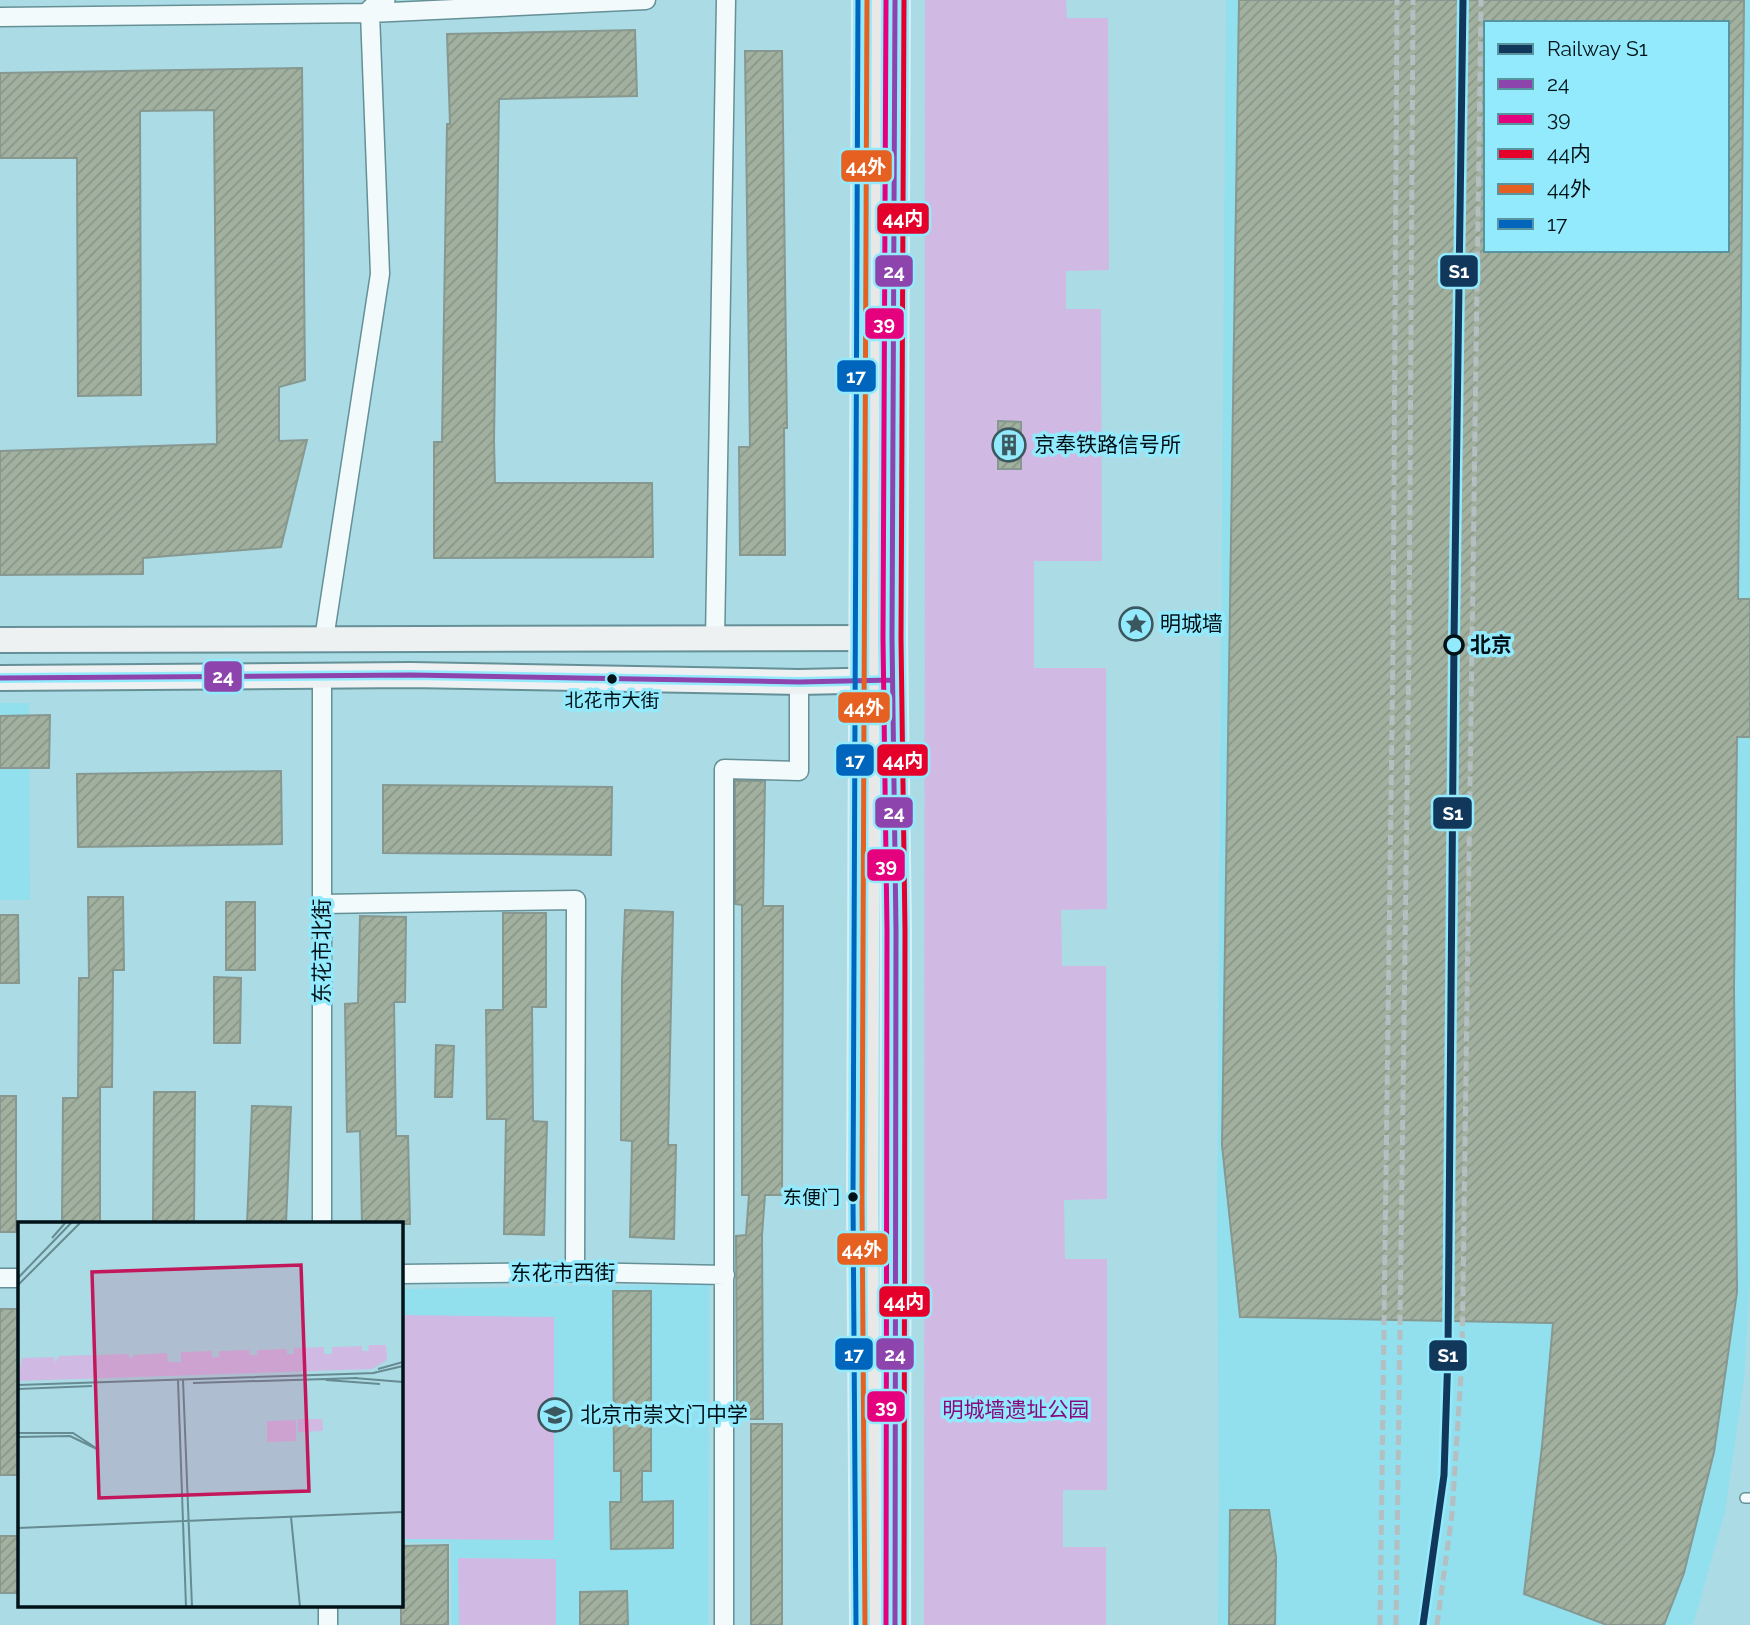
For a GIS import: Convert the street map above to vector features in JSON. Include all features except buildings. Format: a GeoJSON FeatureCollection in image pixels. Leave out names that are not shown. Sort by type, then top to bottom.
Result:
{"type":"FeatureCollection","features":[{"type":"Feature","properties":{"kind":"main road"},"geometry":{"type":"LineString","coordinates":[[865,1625],[862,1198],[879,680],[867,0]]}},
{"type":"Feature","properties":{"kind":"main road"},"geometry":{"type":"LineString","coordinates":[[879,638],[895,0]]}},
{"type":"Feature","properties":{"kind":"main road"},"geometry":{"type":"LineString","coordinates":[[0,640],[879,638]]}},
{"type":"Feature","properties":{"kind":"main road"},"geometry":{"type":"LineString","coordinates":[[0,678],[411,676],[799,682],[879,680]]}},
{"type":"Feature","properties":{"kind":"main road"},"geometry":{"type":"LineString","coordinates":[[879,680],[896,957],[895,1625]]}},
{"type":"Feature","properties":{"kind":"street"},"geometry":{"type":"LineString","coordinates":[[0,17],[135,8],[646,0]]}},
{"type":"Feature","properties":{"kind":"street"},"geometry":{"type":"LineString","coordinates":[[715,639],[726,0]]}},
{"type":"Feature","properties":{"kind":"street"},"geometry":{"type":"LineString","coordinates":[[324,639],[380,274],[375,4]]}},
{"type":"Feature","properties":{"kind":"street","name":"东花市北街"},"geometry":{"type":"LineString","coordinates":[[322,677],[322,1222]]}},
{"type":"Feature","properties":{"kind":"street"},"geometry":{"type":"LineString","coordinates":[[724,1625],[724,769],[799,771],[799,682]]}},
{"type":"Feature","properties":{"kind":"street"},"geometry":{"type":"LineString","coordinates":[[322,904],[576,900],[575,1272]]}},
{"type":"Feature","properties":{"kind":"street","name":"东花市西街"},"geometry":{"type":"LineString","coordinates":[[402,1274],[575,1272],[725,1275]]}},
{"type":"Feature","properties":{"kind":"street"},"geometry":{"type":"LineString","coordinates":[[0,1278],[18,1278]]}},
{"type":"Feature","properties":{"kind":"shaded area"},"geometry":{"type":"Polygon","coordinates":[[[1226,0],[1750,0],[1750,1277],[1744,1379],[1725,1511],[1693,1625],[1218,1625],[1217,1210],[1226,0]]]}},
{"type":"Feature","properties":{"kind":"shaded area"},"geometry":{"type":"Polygon","coordinates":[[[0,703],[29,703],[30,900],[0,900],[0,703]]]}},
{"type":"Feature","properties":{"kind":"shaded area","name":"北京市崇文门中学"},"geometry":{"type":"Polygon","coordinates":[[[709,1284],[708,1625],[452,1625],[451,1543],[402,1542],[402,1289],[709,1284]]]}},
{"type":"Feature","properties":{"kind":"green space","name":"明城墙遗址公园"},"geometry":{"type":"Polygon","coordinates":[[[925,0],[1066,0],[1067,18],[1108,18],[1109,270],[1066,271],[1066,309],[1101,309],[1102,561],[1034,561],[1034,668],[1106,668],[1107,909],[1061,910],[1062,966],[1106,966],[1107,1199],[1064,1200],[1065,1259],[1107,1259],[1107,1490],[1063,1490],[1063,1547],[1106,1547],[1106,1625],[924,1625],[925,0]]]}},
{"type":"Feature","properties":{"kind":"green space"},"geometry":{"type":"Polygon","coordinates":[[[402,1315],[554,1317],[554,1540],[402,1539],[402,1315]]]}},
{"type":"Feature","properties":{"kind":"green space"},"geometry":{"type":"Polygon","coordinates":[[[458,1558],[556,1559],[556,1625],[459,1625],[458,1558]]]}},
{"type":"Feature","properties":{"kind":"railway"},"geometry":{"type":"LineString","coordinates":[[1380,1625],[1393,649],[1397,0]]}},
{"type":"Feature","properties":{"kind":"railway"},"geometry":{"type":"LineString","coordinates":[[1396,1625],[1409,647],[1413,0]]}},
{"type":"Feature","properties":{"kind":"railway"},"geometry":{"type":"LineString","coordinates":[[1437,1625],[1452,1514],[1462,1360],[1481,0]]}},
{"type":"Feature","properties":{"kind":"rail line","name":"S1"},"geometry":{"type":"LineString","coordinates":[[1423,1625],[1444,1475],[1448,1352],[1463,0]]}},
{"type":"Feature","properties":{"kind":"transit line","name":"17"},"geometry":{"type":"LineString","coordinates":[[856,1625],[853,1198],[858,0]]}},
{"type":"Feature","properties":{"kind":"transit line","name":"44外"},"geometry":{"type":"LineString","coordinates":[[865,1625],[862,1198],[867,0]]}},
{"type":"Feature","properties":{"kind":"transit line","name":"39"},"geometry":{"type":"LineString","coordinates":[[886,0],[883,638],[887,930],[886,1625]]}},
{"type":"Feature","properties":{"kind":"transit line","name":"24"},"geometry":{"type":"LineString","coordinates":[[895,0],[892,638],[896,930],[895,1625]]}},
{"type":"Feature","properties":{"kind":"transit line","name":"44内"},"geometry":{"type":"LineString","coordinates":[[904,0],[901,638],[905,930],[904,1625]]}},
{"type":"Feature","properties":{"kind":"transit line","name":"24"},"geometry":{"type":"LineString","coordinates":[[0,678],[411,675],[799,682],[892,680]]}},
{"type":"Feature","properties":{"kind":"place","name":"京奉铁路信号所"},"geometry":{"type":"Point","coordinates":[1009,445]}},
{"type":"Feature","properties":{"kind":"place","name":"明城墙"},"geometry":{"type":"Point","coordinates":[1136,624]}},
{"type":"Feature","properties":{"kind":"place","name":"北京"},"geometry":{"type":"Point","coordinates":[1454,645]}},
{"type":"Feature","properties":{"kind":"place","name":"北花市大街"},"geometry":{"type":"Point","coordinates":[612,679]}},
{"type":"Feature","properties":{"kind":"place","name":"东便门"},"geometry":{"type":"Point","coordinates":[853,1197]}},
{"type":"Feature","properties":{"kind":"place","name":"北京市崇文门中学"},"geometry":{"type":"Point","coordinates":[555,1415]}}]}
